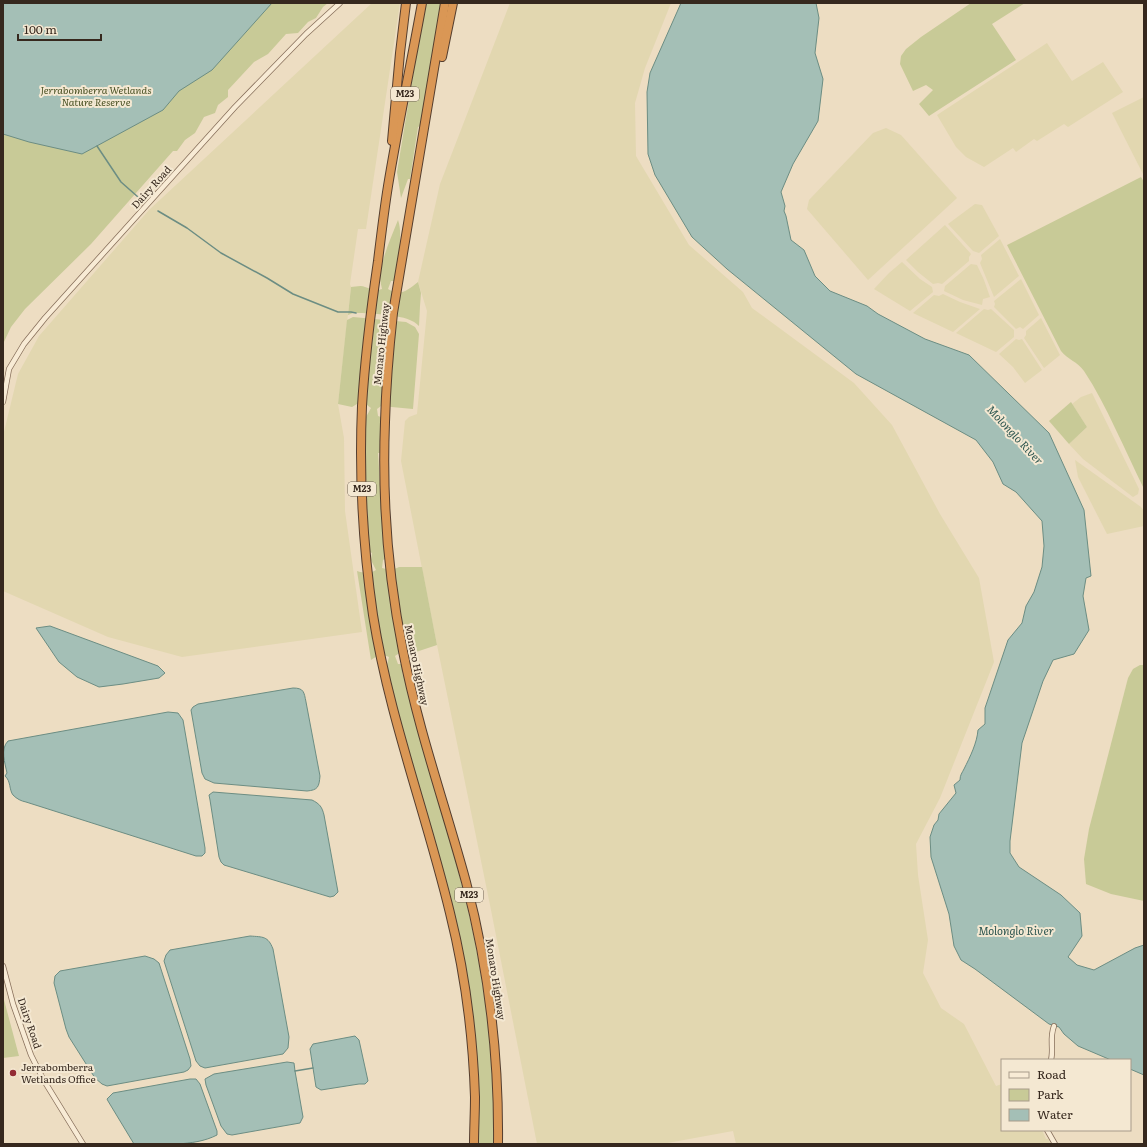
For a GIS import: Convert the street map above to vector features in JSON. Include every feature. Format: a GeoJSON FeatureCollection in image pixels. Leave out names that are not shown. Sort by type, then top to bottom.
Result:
{"type":"FeatureCollection","features":[{"type":"Feature","properties":{"kind":"highway"},"geometry":{"type":"LineString","coordinates":[[388,184],[406,3]]}},
{"type":"Feature","properties":{"kind":"highway","name":"M23"},"geometry":{"type":"LineString","coordinates":[[388,184],[422,3]]}},
{"type":"Feature","properties":{"kind":"highway","name":"M23"},"geometry":{"type":"LineString","coordinates":[[415,183],[445,3]]}},
{"type":"Feature","properties":{"kind":"highway"},"geometry":{"type":"LineString","coordinates":[[415,183],[453,3]]}},
{"type":"Feature","properties":{"kind":"highway","name":"Monaro Highway"},"geometry":{"type":"LineString","coordinates":[[415,183],[396,292],[389,353],[385,407],[386,520],[391,570],[403,652],[419,722],[469,895],[483,958],[496,1052],[498,1144]]}},
{"type":"Feature","properties":{"kind":"highway","name":"Monaro Highway"},"geometry":{"type":"LineString","coordinates":[[388,184],[366,345],[362,404],[362,490],[368,573],[380,656],[400,737],[444,888],[461,965],[469,1016],[474,1069],[474,1144]]}},
{"type":"Feature","properties":{"kind":"street","name":"Dairy Road"},"geometry":{"type":"LineString","coordinates":[[3,402],[9,369],[24,344],[45,318],[235,107],[306,34],[340,3]]}},
{"type":"Feature","properties":{"kind":"street","name":"Dairy Road"},"geometry":{"type":"LineString","coordinates":[[3,966],[13,1004],[31,1055],[43,1079],[83,1144]]}},
{"type":"Feature","properties":{"kind":"street"},"geometry":{"type":"LineString","coordinates":[[1051,1059],[1053,1054],[1051,1034],[1054,1026]]}},
{"type":"Feature","properties":{"kind":"street"},"geometry":{"type":"LineString","coordinates":[[1047,1131],[1055,1144]]}},
{"type":"Feature","properties":{"kind":"shaded area"},"geometry":{"type":"Polygon","coordinates":[[[372,3],[400,3],[366,229],[358,229],[350,284],[351,287],[338,404],[344,438],[345,511],[362,632],[182,657],[108,637],[3,591],[3,436],[18,374],[39,336],[149,210],[372,3]]]}},
{"type":"Feature","properties":{"kind":"shaded area"},"geometry":{"type":"Polygon","coordinates":[[[510,3],[671,3],[645,68],[635,103],[636,156],[689,245],[743,292],[752,308],[854,383],[892,425],[940,514],[979,578],[994,662],[940,798],[916,844],[918,875],[928,940],[923,973],[941,1008],[964,1024],[996,1086],[1001,1084],[1001,1131],[1042,1131],[1046,1139],[1048,1139],[1051,1144],[736,1144],[733,1131],[662,1144],[537,1144],[401,461],[405,421],[409,417],[417,414],[427,311],[418,282],[440,184],[510,3]]]}},
{"type":"Feature","properties":{"kind":"shaded area"},"geometry":{"type":"Polygon","coordinates":[[[1047,43],[1072,81],[1103,62],[1123,92],[1068,127],[1064,124],[1037,141],[1034,139],[1016,152],[1013,148],[984,167],[966,157],[956,147],[937,115],[1047,43]]]}},
{"type":"Feature","properties":{"kind":"shaded area"},"geometry":{"type":"Polygon","coordinates":[[[1144,97],[1144,176],[1112,113],[1144,97]]]}},
{"type":"Feature","properties":{"kind":"shaded area"},"geometry":{"type":"Polygon","coordinates":[[[886,128],[901,135],[957,198],[868,280],[807,209],[809,200],[873,133],[886,128]]]}},
{"type":"Feature","properties":{"kind":"shaded area"},"geometry":{"type":"Polygon","coordinates":[[[975,204],[982,205],[999,236],[979,253],[973,251],[948,224],[975,204]]]}},
{"type":"Feature","properties":{"kind":"shaded area"},"geometry":{"type":"Polygon","coordinates":[[[945,225],[971,254],[969,261],[942,284],[933,284],[906,260],[945,225]]]}},
{"type":"Feature","properties":{"kind":"shaded area"},"geometry":{"type":"Polygon","coordinates":[[[1000,239],[1019,276],[994,297],[980,263],[982,259],[981,255],[1000,239]]]}},
{"type":"Feature","properties":{"kind":"shaded area"},"geometry":{"type":"Polygon","coordinates":[[[902,262],[920,279],[932,287],[933,292],[910,311],[874,289],[902,262]]]}},
{"type":"Feature","properties":{"kind":"shaded area"},"geometry":{"type":"Polygon","coordinates":[[[971,264],[977,265],[990,297],[983,299],[982,305],[963,300],[944,291],[945,286],[971,264]]]}},
{"type":"Feature","properties":{"kind":"shaded area"},"geometry":{"type":"Polygon","coordinates":[[[1021,279],[1039,315],[1023,329],[1020,327],[1016,329],[994,307],[994,301],[1021,279]]]}},
{"type":"Feature","properties":{"kind":"shaded area"},"geometry":{"type":"Polygon","coordinates":[[[943,294],[980,309],[953,332],[913,313],[934,295],[939,296],[943,294]]]}},
{"type":"Feature","properties":{"kind":"shaded area"},"geometry":{"type":"Polygon","coordinates":[[[984,309],[991,309],[1014,330],[1014,337],[996,352],[956,333],[984,309]]]}},
{"type":"Feature","properties":{"kind":"shaded area"},"geometry":{"type":"Polygon","coordinates":[[[1041,318],[1060,355],[1044,368],[1024,338],[1026,331],[1041,318]]]}},
{"type":"Feature","properties":{"kind":"shaded area"},"geometry":{"type":"Polygon","coordinates":[[[1016,339],[1022,339],[1042,370],[1025,383],[1013,367],[999,354],[1016,339]]]}},
{"type":"Feature","properties":{"kind":"shaded area"},"geometry":{"type":"Polygon","coordinates":[[[1092,393],[1139,489],[1138,494],[1133,497],[1083,459],[1069,444],[1087,427],[1072,404],[1081,397],[1092,393]]]}},
{"type":"Feature","properties":{"kind":"shaded area"},"geometry":{"type":"Polygon","coordinates":[[[1075,460],[1141,507],[1144,511],[1144,526],[1107,534],[1078,477],[1075,460]]]}},
{"type":"Feature","properties":{"kind":"green space","name":"Jerrabomberra Wetlands Nature Reserve"},"geometry":{"type":"Polygon","coordinates":[[[3,3],[328,3],[323,7],[316,18],[308,22],[298,33],[286,34],[268,54],[254,62],[228,90],[228,97],[218,105],[215,113],[204,117],[195,133],[185,140],[177,151],[173,151],[91,244],[25,309],[11,327],[3,344],[3,3]]]}},
{"type":"Feature","properties":{"kind":"green space"},"geometry":{"type":"Polygon","coordinates":[[[425,3],[441,3],[410,179],[408,179],[401,198],[397,172],[425,3]]]}},
{"type":"Feature","properties":{"kind":"green space"},"geometry":{"type":"Polygon","coordinates":[[[971,3],[1025,3],[992,24],[1016,60],[929,116],[919,104],[933,90],[926,85],[913,91],[900,64],[901,56],[906,49],[921,37],[971,3]]]}},
{"type":"Feature","properties":{"kind":"green space"},"geometry":{"type":"Polygon","coordinates":[[[1141,177],[1144,182],[1144,489],[1097,392],[1082,368],[1061,351],[1007,245],[1141,177]]]}},
{"type":"Feature","properties":{"kind":"green space"},"geometry":{"type":"Polygon","coordinates":[[[398,220],[400,227],[399,250],[394,281],[391,281],[388,289],[396,292],[404,292],[418,282],[421,293],[419,326],[408,319],[391,315],[353,313],[348,315],[351,287],[362,286],[373,290],[382,289],[380,276],[383,262],[398,220]]]}},
{"type":"Feature","properties":{"kind":"green space"},"geometry":{"type":"Polygon","coordinates":[[[353,317],[406,322],[415,327],[419,334],[413,409],[381,406],[377,409],[378,416],[381,417],[380,453],[378,453],[385,559],[383,560],[382,568],[395,569],[399,567],[422,567],[437,645],[413,653],[399,653],[395,656],[398,664],[401,664],[419,735],[453,851],[468,910],[480,968],[491,1056],[494,1144],[479,1144],[478,1101],[471,1011],[391,687],[387,665],[389,657],[379,656],[371,660],[357,571],[366,573],[376,570],[371,560],[372,553],[370,552],[367,517],[365,447],[366,417],[371,408],[367,405],[357,404],[352,407],[338,404],[347,320],[353,317]]]}},
{"type":"Feature","properties":{"kind":"green space"},"geometry":{"type":"Polygon","coordinates":[[[1071,402],[1087,427],[1069,444],[1049,421],[1071,402]]]}},
{"type":"Feature","properties":{"kind":"green space"},"geometry":{"type":"Polygon","coordinates":[[[1140,665],[1144,665],[1144,901],[1111,894],[1086,884],[1084,859],[1089,829],[1128,678],[1133,669],[1140,665]]]}},
{"type":"Feature","properties":{"kind":"green space"},"geometry":{"type":"Polygon","coordinates":[[[3,996],[19,1056],[3,1058],[3,996]]]}},
{"type":"Feature","properties":{"kind":"water"},"geometry":{"type":"Polygon","coordinates":[[[3,3],[272,3],[212,70],[179,91],[163,110],[82,154],[29,142],[3,134],[3,3]]]}},
{"type":"Feature","properties":{"kind":"water","name":"Molonglo River"},"geometry":{"type":"Polygon","coordinates":[[[681,3],[816,3],[819,18],[815,53],[823,79],[818,121],[793,164],[781,192],[791,240],[804,250],[815,276],[830,291],[867,306],[878,314],[925,339],[969,355],[1049,433],[1084,510],[1091,576],[1086,578],[1083,596],[1089,630],[1074,654],[1053,660],[1043,681],[1022,743],[1010,841],[1010,853],[1019,867],[1061,895],[1080,913],[1082,936],[1068,957],[1077,965],[1094,970],[1135,948],[1144,945],[1144,1075],[1131,1069],[1131,1059],[1109,1059],[1078,1046],[1064,1034],[1059,1027],[1049,1024],[961,960],[954,946],[949,914],[931,857],[930,837],[934,825],[938,820],[939,814],[956,793],[954,785],[960,780],[961,774],[969,760],[975,745],[978,730],[985,724],[985,708],[1008,640],[1022,623],[1026,606],[1034,592],[1042,567],[1044,546],[1042,521],[1016,492],[1003,484],[993,462],[976,440],[856,374],[727,269],[692,237],[655,175],[648,154],[647,92],[650,73],[681,3]]]}},
{"type":"Feature","properties":{"kind":"water"},"geometry":{"type":"Polygon","coordinates":[[[50,626],[158,666],[165,673],[159,678],[99,687],[77,677],[59,662],[36,628],[50,626]]]}},
{"type":"Feature","properties":{"kind":"water"},"geometry":{"type":"Polygon","coordinates":[[[293,688],[303,691],[305,696],[320,776],[316,789],[307,791],[214,783],[205,779],[202,773],[191,710],[193,707],[198,704],[293,688]]]}},
{"type":"Feature","properties":{"kind":"water"},"geometry":{"type":"Polygon","coordinates":[[[168,712],[178,713],[183,720],[205,848],[205,853],[202,856],[196,856],[22,801],[13,795],[8,780],[5,776],[7,773],[4,761],[4,748],[8,741],[168,712]]]}},
{"type":"Feature","properties":{"kind":"water"},"geometry":{"type":"Polygon","coordinates":[[[213,792],[312,800],[319,804],[324,815],[338,892],[334,896],[330,897],[224,865],[219,857],[209,795],[213,792]]]}},
{"type":"Feature","properties":{"kind":"water"},"geometry":{"type":"Polygon","coordinates":[[[250,936],[267,939],[273,949],[289,1037],[288,1048],[283,1054],[205,1068],[200,1066],[196,1061],[164,961],[166,955],[170,950],[250,936]]]}},
{"type":"Feature","properties":{"kind":"water"},"geometry":{"type":"Polygon","coordinates":[[[145,956],[154,959],[159,963],[191,1066],[184,1072],[107,1086],[95,1078],[69,1037],[54,983],[55,976],[60,971],[145,956]]]}},
{"type":"Feature","properties":{"kind":"water"},"geometry":{"type":"Polygon","coordinates":[[[355,1036],[359,1040],[368,1081],[365,1084],[321,1090],[316,1087],[310,1049],[313,1044],[355,1036]]]}},
{"type":"Feature","properties":{"kind":"water"},"geometry":{"type":"Polygon","coordinates":[[[287,1062],[294,1063],[303,1117],[300,1123],[232,1135],[227,1134],[221,1126],[205,1079],[214,1074],[287,1062]]]}},
{"type":"Feature","properties":{"kind":"water"},"geometry":{"type":"Polygon","coordinates":[[[196,1079],[200,1084],[217,1131],[217,1135],[208,1139],[187,1143],[134,1144],[107,1099],[113,1093],[196,1079]]]}},
{"type":"Feature","properties":{"kind":"waterway"},"geometry":{"type":"LineString","coordinates":[[97,146],[121,182],[138,197]]}},
{"type":"Feature","properties":{"kind":"waterway"},"geometry":{"type":"LineString","coordinates":[[158,211],[187,228],[221,253],[293,294],[338,312],[356,313]]}},
{"type":"Feature","properties":{"kind":"waterway"},"geometry":{"type":"LineString","coordinates":[[295,1071],[313,1068]]}},
{"type":"Feature","properties":{"kind":"place","name":"Jerrabomberra Wetlands Office"},"geometry":{"type":"Point","coordinates":[13,1073]}}]}
